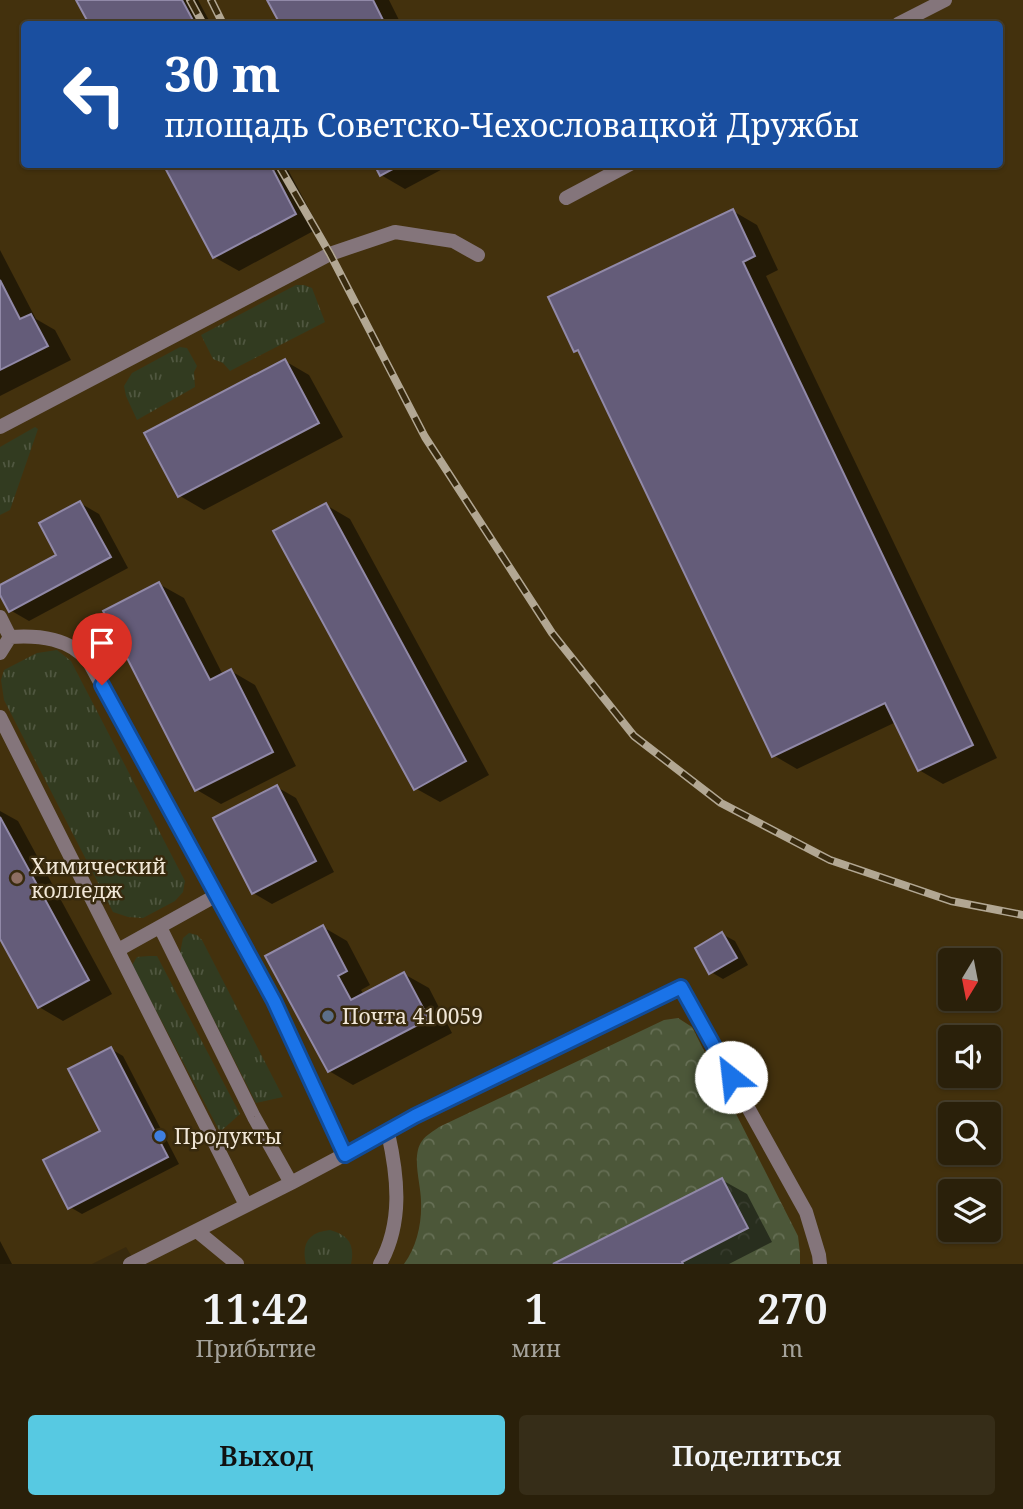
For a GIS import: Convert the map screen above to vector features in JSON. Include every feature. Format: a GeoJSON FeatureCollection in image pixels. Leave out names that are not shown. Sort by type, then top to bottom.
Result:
{"type":"FeatureCollection","features":[{"type":"Feature","properties":{"kind":"lane"},"geometry":{"type":"LineString","coordinates":[[904,21],[946,0]]}},
{"type":"Feature","properties":{"kind":"lane"},"geometry":{"type":"LineString","coordinates":[[566,198],[622,168]]}},
{"type":"Feature","properties":{"kind":"lane"},"geometry":{"type":"LineString","coordinates":[[0,427],[330,254],[395,232],[453,241],[478,255]]}},
{"type":"Feature","properties":{"kind":"lane"},"geometry":{"type":"LineString","coordinates":[[0,617],[10,636]]}},
{"type":"Feature","properties":{"kind":"lane"},"geometry":{"type":"LineString","coordinates":[[10,636],[34,635],[63,642],[80,651],[89,662],[274,1001],[345,1155]]}},
{"type":"Feature","properties":{"kind":"lane"},"geometry":{"type":"LineString","coordinates":[[0,653],[10,636]]}},
{"type":"Feature","properties":{"kind":"lane"},"geometry":{"type":"LineString","coordinates":[[0,717],[246,1205]]}},
{"type":"Feature","properties":{"kind":"lane"},"geometry":{"type":"LineString","coordinates":[[118,950],[217,895]]}},
{"type":"Feature","properties":{"kind":"lane"},"geometry":{"type":"LineString","coordinates":[[160,927],[254,1118],[291,1183]]}},
{"type":"Feature","properties":{"kind":"lane"},"geometry":{"type":"LineString","coordinates":[[131,1264],[388,1133],[415,1116],[681,987],[806,1212],[820,1264]]}},
{"type":"Feature","properties":{"kind":"lane"},"geometry":{"type":"LineString","coordinates":[[380,1264],[389,1246],[396,1220],[397,1191],[388,1133]]}},
{"type":"Feature","properties":{"kind":"lane"},"geometry":{"type":"LineString","coordinates":[[197,1230],[237,1264]]}},
{"type":"Feature","properties":{"kind":"shaded area"},"geometry":{"type":"Polygon","coordinates":[[[0,0],[1023,0],[1023,1264],[136,1264],[126,1247],[92,1264],[0,1264],[0,0]]]}},
{"type":"Feature","properties":{"kind":"green space"},"geometry":{"type":"Polygon","coordinates":[[[296,285],[312,288],[325,322],[230,371],[223,363],[213,359],[201,335],[296,285]]]}},
{"type":"Feature","properties":{"kind":"green space"},"geometry":{"type":"Polygon","coordinates":[[[180,347],[187,348],[197,366],[194,372],[195,387],[137,420],[124,386],[132,373],[180,347]]]}},
{"type":"Feature","properties":{"kind":"green space"},"geometry":{"type":"Polygon","coordinates":[[[35,427],[38,429],[10,510],[0,515],[0,447],[35,427]]]}},
{"type":"Feature","properties":{"kind":"green space"},"geometry":{"type":"Polygon","coordinates":[[[57,650],[71,661],[185,881],[183,892],[175,901],[143,918],[113,912],[4,700],[1,680],[4,670],[37,653],[57,650]]]}},
{"type":"Feature","properties":{"kind":"green space"},"geometry":{"type":"Polygon","coordinates":[[[189,933],[202,940],[283,1097],[256,1103],[180,953],[183,938],[189,933]]]}},
{"type":"Feature","properties":{"kind":"green space"},"geometry":{"type":"Polygon","coordinates":[[[157,956],[240,1114],[220,1132],[132,965],[137,957],[157,956]]]}},
{"type":"Feature","properties":{"kind":"green space"},"geometry":{"type":"Polygon","coordinates":[[[678,1018],[692,1027],[798,1236],[800,1264],[404,1264],[415,1242],[421,1218],[417,1154],[426,1137],[439,1127],[664,1020],[678,1018]]]}},
{"type":"Feature","properties":{"kind":"green space"},"geometry":{"type":"Polygon","coordinates":[[[330,1230],[342,1235],[349,1242],[352,1251],[351,1264],[306,1264],[305,1250],[308,1240],[317,1233],[330,1230]]]}},
{"type":"Feature","properties":{"kind":"building"},"geometry":{"type":"Polygon","coordinates":[[[76,0],[182,0],[193,21],[87,21],[76,0]]]}},
{"type":"Feature","properties":{"kind":"building"},"geometry":{"type":"Polygon","coordinates":[[[267,0],[373,0],[384,21],[278,21],[267,0]]]}},
{"type":"Feature","properties":{"kind":"building"},"geometry":{"type":"Polygon","coordinates":[[[165,168],[272,168],[296,214],[213,258],[165,168]]]}},
{"type":"Feature","properties":{"kind":"building"},"geometry":{"type":"Polygon","coordinates":[[[376,168],[395,168],[380,176],[376,168]]]}},
{"type":"Feature","properties":{"kind":"building"},"geometry":{"type":"Polygon","coordinates":[[[733,209],[755,256],[743,262],[973,745],[918,771],[885,703],[772,757],[578,350],[574,352],[548,297],[733,209]]]}},
{"type":"Feature","properties":{"kind":"building"},"geometry":{"type":"Polygon","coordinates":[[[0,280],[20,319],[31,314],[48,346],[0,370],[0,280]]]}},
{"type":"Feature","properties":{"kind":"building"},"geometry":{"type":"Polygon","coordinates":[[[285,359],[319,423],[178,497],[144,433],[285,359]]]}},
{"type":"Feature","properties":{"kind":"building"},"geometry":{"type":"Polygon","coordinates":[[[80,501],[111,557],[9,612],[0,595],[0,585],[56,555],[39,523],[80,501]]]}},
{"type":"Feature","properties":{"kind":"building"},"geometry":{"type":"Polygon","coordinates":[[[326,503],[466,761],[414,790],[273,531],[326,503]]]}},
{"type":"Feature","properties":{"kind":"building"},"geometry":{"type":"Polygon","coordinates":[[[159,582],[210,680],[231,669],[273,752],[195,791],[103,611],[159,582]]]}},
{"type":"Feature","properties":{"kind":"building"},"geometry":{"type":"Polygon","coordinates":[[[277,785],[316,861],[252,894],[213,818],[277,785]]]}},
{"type":"Feature","properties":{"kind":"building","name":"Химический колледж"},"geometry":{"type":"Polygon","coordinates":[[[0,817],[89,980],[38,1008],[0,939],[0,817]]]}},
{"type":"Feature","properties":{"kind":"building"},"geometry":{"type":"Polygon","coordinates":[[[323,925],[347,971],[338,976],[351,1000],[404,972],[429,1019],[328,1072],[265,956],[323,925]]]}},
{"type":"Feature","properties":{"kind":"building"},"geometry":{"type":"Polygon","coordinates":[[[722,932],[737,958],[709,974],[695,948],[722,932]]]}},
{"type":"Feature","properties":{"kind":"building"},"geometry":{"type":"Polygon","coordinates":[[[111,1047],[168,1157],[68,1209],[43,1160],[100,1131],[68,1069],[111,1047]]]}},
{"type":"Feature","properties":{"kind":"building"},"geometry":{"type":"Polygon","coordinates":[[[722,1178],[748,1228],[682,1262],[683,1264],[553,1264],[722,1178]]]}},
{"type":"Feature","properties":{"kind":"railway"},"geometry":{"type":"LineString","coordinates":[[190,0],[201,21]]}},
{"type":"Feature","properties":{"kind":"railway"},"geometry":{"type":"LineString","coordinates":[[211,0],[222,21]]}},
{"type":"Feature","properties":{"kind":"railway"},"geometry":{"type":"LineString","coordinates":[[280,168],[330,254],[425,437],[552,633],[634,736],[721,803],[830,860],[951,901],[1023,915]]}},
{"type":"Feature","properties":{"kind":"place","name":"Химический колледж"},"geometry":{"type":"Point","coordinates":[17,878]}},
{"type":"Feature","properties":{"kind":"place","name":"Почта 410059"},"geometry":{"type":"Point","coordinates":[328,1016]}},
{"type":"Feature","properties":{"kind":"place","name":"Продукты"},"geometry":{"type":"Point","coordinates":[160,1136]}},
{"type":"Feature","properties":{"kind":"route"},"geometry":{"type":"LineString","coordinates":[[102,685],[274,1001],[345,1155],[415,1116],[681,987],[731,1077]]}}]}
